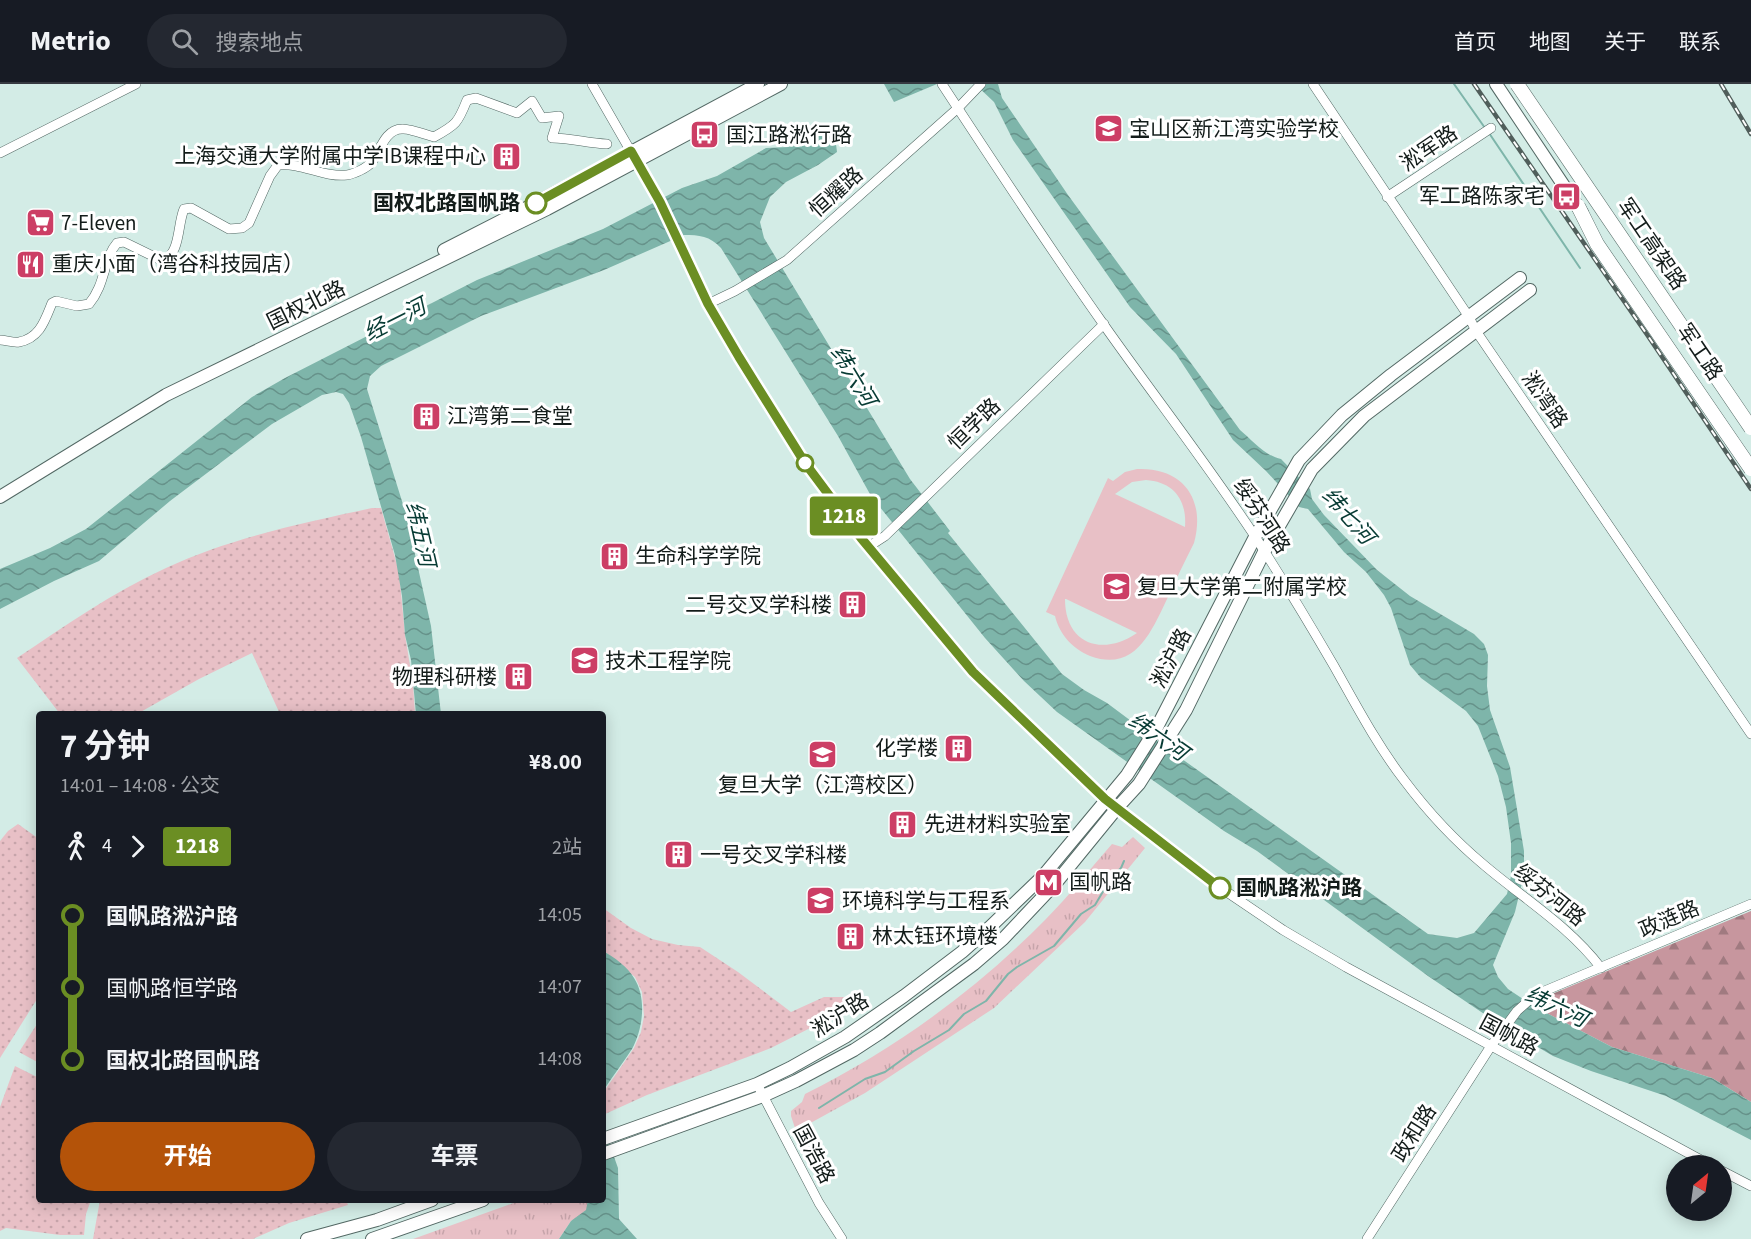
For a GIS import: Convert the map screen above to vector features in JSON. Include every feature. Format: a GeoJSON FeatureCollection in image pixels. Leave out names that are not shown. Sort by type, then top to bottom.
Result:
{"type":"FeatureCollection","features":[{"type":"Feature","properties":{"kind":"highway","name":"军工高架路"},"geometry":{"type":"LineString","coordinates":[[1517,84],[1751,428]]}},
{"type":"Feature","properties":{"kind":"highway"},"geometry":{"type":"LineString","coordinates":[[1578,206],[1597,244],[1751,470]]}},
{"type":"Feature","properties":{"kind":"main road"},"geometry":{"type":"LineString","coordinates":[[634,156],[758,84]]}},
{"type":"Feature","properties":{"kind":"main road"},"geometry":{"type":"LineString","coordinates":[[634,156],[781,84]]}},
{"type":"Feature","properties":{"kind":"main road","name":"军工路"},"geometry":{"type":"LineString","coordinates":[[1496,84],[1751,463]]}},
{"type":"Feature","properties":{"kind":"main road","name":"军工路"},"geometry":{"type":"LineString","coordinates":[[1524,84],[1751,417]]}},
{"type":"Feature","properties":{"kind":"main road","name":"国权北路"},"geometry":{"type":"LineString","coordinates":[[0,490],[162,392],[634,156]]}},
{"type":"Feature","properties":{"kind":"main road","name":"国权北路"},"geometry":{"type":"LineString","coordinates":[[0,497],[166,395],[547,209],[634,156]]}},
{"type":"Feature","properties":{"kind":"main road","name":"淞沪路"},"geometry":{"type":"LineString","coordinates":[[606,1138],[757,1084],[845,1037],[962,952],[1043,876],[1126,775],[1156,729],[1255,537],[1299,460],[1342,415],[1391,375],[1520,278]]}},
{"type":"Feature","properties":{"kind":"main road","name":"淞沪路"},"geometry":{"type":"LineString","coordinates":[[606,1153],[763,1096],[806,1076],[871,1039],[916,1008],[974,964],[1030,912],[1139,784],[1170,737],[1186,710],[1264,552],[1312,469],[1364,416],[1530,290]]}},
{"type":"Feature","properties":{"kind":"main road"},"geometry":{"type":"LineString","coordinates":[[307,1239],[343,1235],[424,1203]]}},
{"type":"Feature","properties":{"kind":"main road"},"geometry":{"type":"LineString","coordinates":[[372,1239],[474,1203]]}},
{"type":"Feature","properties":{"kind":"street"},"geometry":{"type":"LineString","coordinates":[[0,153],[136,84]]}},
{"type":"Feature","properties":{"kind":"street","name":"国帆路"},"geometry":{"type":"LineString","coordinates":[[592,84],[660,202],[708,304],[805,463],[868,547],[973,672],[1105,799],[1221,888],[1283,930],[1346,967],[1692,1155]]}},
{"type":"Feature","properties":{"kind":"street","name":"淞湾路"},"geometry":{"type":"LineString","coordinates":[[1313,84],[1476,331],[1751,734]]}},
{"type":"Feature","properties":{"kind":"street","name":"绥芬河路"},"geometry":{"type":"LineString","coordinates":[[944,86],[1104,324],[1202,457],[1311,626],[1381,747],[1403,778],[1431,814],[1453,837],[1503,880],[1565,928],[1601,968]]}},
{"type":"Feature","properties":{"kind":"street","name":"恒耀路"},"geometry":{"type":"LineString","coordinates":[[708,304],[787,260],[958,108],[978,86]]}},
{"type":"Feature","properties":{"kind":"street"},"geometry":{"type":"LineString","coordinates":[[0,340],[17,343],[33,337],[41,328],[52,303],[57,301],[77,306],[88,304],[102,284],[112,248],[117,243],[123,242],[163,261],[171,257],[175,249],[184,209],[191,208],[230,229],[242,228],[249,223],[270,176],[278,165],[288,164],[337,175],[349,175],[370,164],[385,139],[395,131],[403,128],[434,137],[447,130],[459,120],[466,100],[476,98],[517,113],[532,101],[542,118],[559,116],[552,138],[570,138],[584,143],[607,144]]}},
{"type":"Feature","properties":{"kind":"street","name":"淞军路"},"geometry":{"type":"LineString","coordinates":[[1387,197],[1488,131]]}},
{"type":"Feature","properties":{"kind":"street","name":"恒学路"},"geometry":{"type":"LineString","coordinates":[[868,547],[891,529],[1104,324]]}},
{"type":"Feature","properties":{"kind":"street","name":"政涟路"},"geometry":{"type":"LineString","coordinates":[[1535,995],[1751,903]]}},
{"type":"Feature","properties":{"kind":"street","name":"政和路"},"geometry":{"type":"LineString","coordinates":[[1367,1239],[1500,1032],[1517,1011],[1535,995]]}},
{"type":"Feature","properties":{"kind":"street","name":"国浩路"},"geometry":{"type":"LineString","coordinates":[[757,1084],[819,1203],[842,1239]]}},
{"type":"Feature","properties":{"kind":"street"},"geometry":{"type":"LineString","coordinates":[[1732,1176],[1751,1186]]}},
{"type":"Feature","properties":{"kind":"green space"},"geometry":{"type":"Polygon","coordinates":[[[1137,469],[1153,470],[1178,480],[1193,500],[1197,513],[1197,527],[1194,543],[1148,635],[1131,654],[1119,659],[1106,660],[1090,656],[1078,649],[1063,635],[1055,616],[1046,612],[1108,478],[1113,481],[1125,472],[1137,469]],[[1146,480],[1132,482],[1115,494],[1185,527],[1184,509],[1177,494],[1164,484],[1146,480]],[[1066,599],[1071,627],[1088,642],[1099,645],[1111,644],[1137,633],[1066,599]]]}},
{"type":"Feature","properties":{"kind":"green space"},"geometry":{"type":"Polygon","coordinates":[[[381,508],[399,572],[415,711],[279,711],[252,653],[142,711],[58,711],[17,658],[146,577],[215,548],[320,519],[381,508]]]}},
{"type":"Feature","properties":{"kind":"green space"},"geometry":{"type":"Polygon","coordinates":[[[18,824],[36,837],[36,1001],[0,1058],[0,841],[18,824]]]}},
{"type":"Feature","properties":{"kind":"green space"},"geometry":{"type":"Polygon","coordinates":[[[1133,837],[1145,848],[1085,922],[994,1008],[865,1093],[796,1131],[791,1111],[802,1102],[805,1094],[902,1038],[962,994],[991,971],[1045,920],[1112,844],[1122,847],[1133,837]]]}},
{"type":"Feature","properties":{"kind":"green space"},"geometry":{"type":"Polygon","coordinates":[[[606,910],[631,928],[652,939],[700,947],[791,1012],[824,997],[849,997],[854,1002],[824,1021],[771,1048],[647,1095],[606,1114],[606,1089],[634,1048],[641,1032],[644,1016],[642,992],[635,977],[606,953],[606,910]]]}},
{"type":"Feature","properties":{"kind":"green space"},"geometry":{"type":"Polygon","coordinates":[[[1751,911],[1751,1102],[1712,1078],[1612,1047],[1535,1007],[1540,999],[1751,911]]]}},
{"type":"Feature","properties":{"kind":"green space"},"geometry":{"type":"Polygon","coordinates":[[[36,1026],[36,1061],[19,1052],[36,1026]]]}},
{"type":"Feature","properties":{"kind":"green space"},"geometry":{"type":"Polygon","coordinates":[[[15,1066],[36,1076],[36,1203],[90,1203],[86,1214],[84,1235],[60,1235],[6,1228],[0,1231],[0,1107],[15,1066]]]}},
{"type":"Feature","properties":{"kind":"green space"},"geometry":{"type":"Polygon","coordinates":[[[99,1203],[347,1203],[348,1205],[289,1223],[253,1239],[93,1239],[99,1203]]]}},
{"type":"Feature","properties":{"kind":"green space"},"geometry":{"type":"Polygon","coordinates":[[[514,1203],[588,1203],[587,1210],[571,1221],[559,1239],[413,1239],[514,1203]]]}},
{"type":"Feature","properties":{"kind":"water"},"geometry":{"type":"Polygon","coordinates":[[[884,84],[937,84],[894,102],[884,84]]]}},
{"type":"Feature","properties":{"kind":"water"},"geometry":{"type":"Polygon","coordinates":[[[975,84],[998,84],[1002,98],[1068,195],[1240,430],[1264,451],[1281,459],[1310,489],[1312,499],[1324,515],[1377,570],[1410,596],[1474,634],[1484,644],[1488,655],[1487,686],[1490,710],[1510,767],[1524,851],[1524,874],[1515,912],[1493,965],[1498,977],[1508,989],[1535,1007],[1612,1047],[1712,1078],[1751,1102],[1751,1140],[1666,1096],[1553,1056],[1499,1024],[1057,712],[1024,681],[985,638],[871,496],[838,436],[721,248],[704,237],[684,235],[604,270],[481,316],[381,366],[370,376],[367,389],[406,514],[431,626],[441,711],[416,711],[411,660],[405,635],[402,596],[395,555],[349,403],[343,394],[336,392],[322,395],[272,424],[170,501],[99,561],[0,609],[0,569],[50,548],[86,529],[252,397],[477,280],[603,229],[682,188],[717,176],[766,148],[789,147],[813,125],[831,133],[837,152],[786,182],[770,197],[760,222],[764,238],[910,479],[950,531],[948,533],[1062,674],[1107,703],[1428,934],[1457,938],[1474,933],[1507,894],[1511,876],[1511,843],[1506,807],[1498,776],[1478,726],[1466,711],[1421,678],[1410,665],[1391,608],[1366,572],[1344,552],[1308,509],[1299,507],[1233,440],[1176,354],[1130,307],[1013,140],[994,102],[975,84]]]}},
{"type":"Feature","properties":{"kind":"water"},"geometry":{"type":"Polygon","coordinates":[[[606,953],[628,970],[641,995],[641,1023],[632,1049],[606,1087],[606,953]]]}},
{"type":"Feature","properties":{"kind":"water"},"geometry":{"type":"Polygon","coordinates":[[[606,1134],[618,1168],[619,1219],[637,1239],[559,1239],[571,1221],[586,1210],[587,1203],[606,1203],[606,1134]]]}},
{"type":"Feature","properties":{"kind":"waterway"},"geometry":{"type":"LineString","coordinates":[[1454,84],[1485,128]]}},
{"type":"Feature","properties":{"kind":"waterway"},"geometry":{"type":"LineString","coordinates":[[1489,133],[1580,268]]}},
{"type":"Feature","properties":{"kind":"waterway"},"geometry":{"type":"LineString","coordinates":[[819,1108],[865,1079],[885,1072],[949,1030],[964,1014],[986,1001],[1008,974],[1054,946],[1081,914],[1095,905],[1124,861]]}},
{"type":"Feature","properties":{"kind":"railway"},"geometry":{"type":"LineString","coordinates":[[1474,84],[1751,489]]}},
{"type":"Feature","properties":{"kind":"railway"},"geometry":{"type":"LineString","coordinates":[[1721,84],[1751,134]]}},
{"type":"Feature","properties":{"kind":"bus line","name":"1218"},"geometry":{"type":"LineString","coordinates":[[536,203],[631,151],[660,202],[708,304],[739,357],[805,463],[861,538],[973,672],[1105,799],[1220,888]]}},
{"type":"Feature","properties":{"kind":"place","name":"宝山区新江湾实验学校"},"geometry":{"type":"Point","coordinates":[1108,129]}},
{"type":"Feature","properties":{"kind":"place","name":"国江路淞行路"},"geometry":{"type":"Point","coordinates":[705,135]}},
{"type":"Feature","properties":{"kind":"place","name":"上海交通大学附属中学IB课程中心"},"geometry":{"type":"Point","coordinates":[507,156]}},
{"type":"Feature","properties":{"kind":"place","name":"军工路陈家宅"},"geometry":{"type":"Point","coordinates":[1566,196]}},
{"type":"Feature","properties":{"kind":"place","name":"国权北路国帆路"},"geometry":{"type":"Point","coordinates":[536,203]}},
{"type":"Feature","properties":{"kind":"place","name":"7-Eleven"},"geometry":{"type":"Point","coordinates":[40,223]}},
{"type":"Feature","properties":{"kind":"place","name":"重庆小面（湾谷科技园店）"},"geometry":{"type":"Point","coordinates":[31,264]}},
{"type":"Feature","properties":{"kind":"place","name":"江湾第二食堂"},"geometry":{"type":"Point","coordinates":[426,416]}},
{"type":"Feature","properties":{"kind":"place","name":"生命科学学院"},"geometry":{"type":"Point","coordinates":[614,556]}},
{"type":"Feature","properties":{"kind":"place","name":"复旦大学第二附属学校"},"geometry":{"type":"Point","coordinates":[1116,587]}},
{"type":"Feature","properties":{"kind":"place","name":"二号交叉学科楼"},"geometry":{"type":"Point","coordinates":[853,605]}},
{"type":"Feature","properties":{"kind":"place","name":"技术工程学院"},"geometry":{"type":"Point","coordinates":[584,661]}},
{"type":"Feature","properties":{"kind":"place","name":"物理科研楼"},"geometry":{"type":"Point","coordinates":[518,677]}},
{"type":"Feature","properties":{"kind":"place","name":"化学楼"},"geometry":{"type":"Point","coordinates":[959,748]}},
{"type":"Feature","properties":{"kind":"place","name":"复旦大学（江湾校区）"},"geometry":{"type":"Point","coordinates":[823,754]}},
{"type":"Feature","properties":{"kind":"place","name":"先进材料实验室"},"geometry":{"type":"Point","coordinates":[903,824]}},
{"type":"Feature","properties":{"kind":"place","name":"一号交叉学科楼"},"geometry":{"type":"Point","coordinates":[679,855]}},
{"type":"Feature","properties":{"kind":"place","name":"国帆路"},"geometry":{"type":"Point","coordinates":[1048,882]}},
{"type":"Feature","properties":{"kind":"place","name":"国帆路淞沪路"},"geometry":{"type":"Point","coordinates":[1220,888]}},
{"type":"Feature","properties":{"kind":"place","name":"环境科学与工程系"},"geometry":{"type":"Point","coordinates":[821,901]}},
{"type":"Feature","properties":{"kind":"place","name":"林太钰环境楼"},"geometry":{"type":"Point","coordinates":[851,936]}},
{"type":"Feature","properties":{"kind":"water label","name":"经一河"},"geometry":{"type":"Point","coordinates":[395,320]}},
{"type":"Feature","properties":{"kind":"water label","name":"纬六河"},"geometry":{"type":"Point","coordinates":[853,376]}},
{"type":"Feature","properties":{"kind":"water label","name":"纬七河"},"geometry":{"type":"Point","coordinates":[1348,516]}},
{"type":"Feature","properties":{"kind":"water label","name":"纬五河"},"geometry":{"type":"Point","coordinates":[420,534]}},
{"type":"Feature","properties":{"kind":"water label","name":"纬六河"},"geometry":{"type":"Point","coordinates":[1158,737]}},
{"type":"Feature","properties":{"kind":"water label","name":"纬六河"},"geometry":{"type":"Point","coordinates":[1556,1007]}}]}
